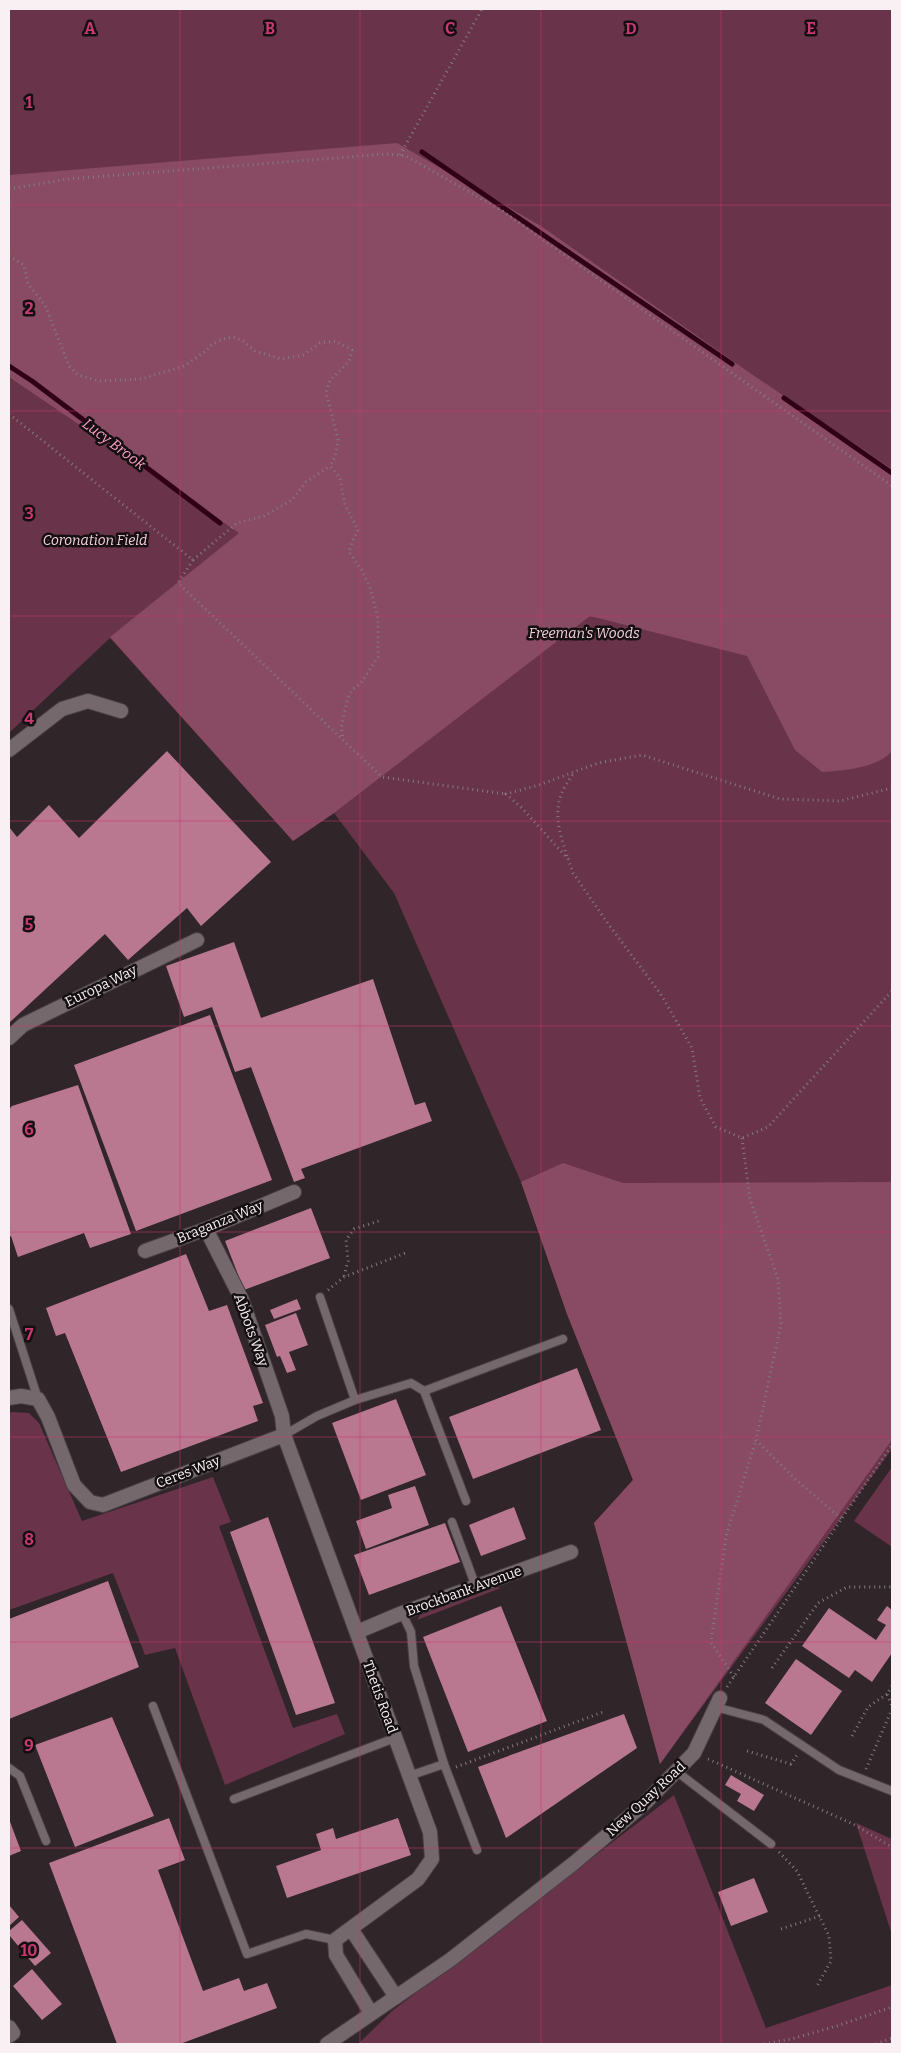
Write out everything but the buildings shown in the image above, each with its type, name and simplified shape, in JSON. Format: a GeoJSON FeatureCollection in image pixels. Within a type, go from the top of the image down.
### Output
{"type":"FeatureCollection","features":[{"type":"Feature","properties":{"kind":"street"},"geometry":{"type":"LineString","coordinates":[[9,750],[62,709],[88,701],[121,711]]}},
{"type":"Feature","properties":{"kind":"street","name":"Europa Way"},"geometry":{"type":"LineString","coordinates":[[9,1038],[23,1025],[197,940]]}},
{"type":"Feature","properties":{"kind":"street","name":"Braganza Way"},"geometry":{"type":"LineString","coordinates":[[145,1252],[294,1192]]}},
{"type":"Feature","properties":{"kind":"street","name":"Abbots Way"},"geometry":{"type":"LineString","coordinates":[[206,1229],[242,1300],[282,1416],[284,1435]]}},
{"type":"Feature","properties":{"kind":"street"},"geometry":{"type":"LineString","coordinates":[[9,1398],[21,1396],[38,1399]]}},
{"type":"Feature","properties":{"kind":"street","name":"Ceres Way"},"geometry":{"type":"LineString","coordinates":[[38,1399],[48,1417],[74,1485],[90,1502],[103,1505],[284,1435]]}},
{"type":"Feature","properties":{"kind":"street","name":"Thetis Road"},"geometry":{"type":"LineString","coordinates":[[284,1435],[430,1832],[432,1859],[418,1879],[335,1940]]}},
{"type":"Feature","properties":{"kind":"street","name":"Brockbank Avenue"},"geometry":{"type":"LineString","coordinates":[[357,1632],[402,1613],[571,1552]]}},
{"type":"Feature","properties":{"kind":"street","name":"New Quay Road"},"geometry":{"type":"LineString","coordinates":[[327,2044],[450,1960],[574,1863],[644,1804],[694,1753],[717,1702]]}},
{"type":"Feature","properties":{"kind":"street"},"geometry":{"type":"LineString","coordinates":[[351,1929],[396,1997]]}},
{"type":"Feature","properties":{"kind":"street"},"geometry":{"type":"LineString","coordinates":[[335,1940],[336,1955],[371,2013]]}},
{"type":"Feature","properties":{"kind":"street"},"geometry":{"type":"LineString","coordinates":[[9,2027],[13,2033],[9,2036]]}},
{"type":"Feature","properties":{"kind":"lane"},"geometry":{"type":"LineString","coordinates":[[320,1297],[355,1400]]}},
{"type":"Feature","properties":{"kind":"lane"},"geometry":{"type":"LineString","coordinates":[[9,1309],[38,1399]]}},
{"type":"Feature","properties":{"kind":"lane"},"geometry":{"type":"LineString","coordinates":[[424,1392],[563,1339]]}},
{"type":"Feature","properties":{"kind":"lane"},"geometry":{"type":"LineString","coordinates":[[284,1435],[317,1416],[355,1400],[411,1382],[424,1392],[466,1501]]}},
{"type":"Feature","properties":{"kind":"lane"},"geometry":{"type":"LineString","coordinates":[[452,1522],[476,1587]]}},
{"type":"Feature","properties":{"kind":"lane"},"geometry":{"type":"LineString","coordinates":[[402,1613],[411,1632],[414,1666],[445,1768],[477,1850]]}},
{"type":"Feature","properties":{"kind":"lane"},"geometry":{"type":"LineString","coordinates":[[717,1702],[764,1720],[839,1770],[892,1791]]}},
{"type":"Feature","properties":{"kind":"lane"},"geometry":{"type":"LineString","coordinates":[[153,1706],[247,1954],[306,1934],[335,1940]]}},
{"type":"Feature","properties":{"kind":"lane"},"geometry":{"type":"LineString","coordinates":[[234,1799],[395,1738]]}},
{"type":"Feature","properties":{"kind":"lane"},"geometry":{"type":"LineString","coordinates":[[9,1768],[20,1776],[46,1841]]}},
{"type":"Feature","properties":{"kind":"lane"},"geometry":{"type":"LineString","coordinates":[[409,1776],[445,1768]]}},
{"type":"Feature","properties":{"kind":"lane"},"geometry":{"type":"LineString","coordinates":[[676,1772],[771,1844]]}},
{"type":"Feature","properties":{"kind":"path"},"geometry":{"type":"LineString","coordinates":[[400,155],[482,9]]}},
{"type":"Feature","properties":{"kind":"path"},"geometry":{"type":"LineString","coordinates":[[9,189],[78,179],[387,154],[406,156],[501,210],[892,486]]}},
{"type":"Feature","properties":{"kind":"path"},"geometry":{"type":"LineString","coordinates":[[9,256],[24,265],[28,284],[45,305],[69,366],[78,376],[99,381],[142,379],[184,366],[206,351],[212,344],[223,338],[233,337],[243,341],[255,351],[282,359],[303,354],[320,343],[335,341],[352,350],[349,362],[330,380],[326,392],[338,440],[335,457],[330,466],[306,482],[292,500],[264,516],[237,524],[193,560],[178,582],[382,776],[506,794],[598,763],[642,755],[780,799],[840,801],[892,788]]}},
{"type":"Feature","properties":{"kind":"path"},"geometry":{"type":"LineString","coordinates":[[9,414],[193,560]]}},
{"type":"Feature","properties":{"kind":"path"},"geometry":{"type":"LineString","coordinates":[[330,466],[340,478],[345,505],[358,530],[352,542],[350,552],[371,590],[378,619],[378,657],[360,684],[352,690],[348,697],[342,722],[343,739]]}},
{"type":"Feature","properties":{"kind":"path"},"geometry":{"type":"LineString","coordinates":[[575,772],[561,792],[557,811],[559,830],[573,873],[660,993],[692,1048],[700,1098],[716,1128],[742,1138],[768,1127],[892,991]]}},
{"type":"Feature","properties":{"kind":"path"},"geometry":{"type":"LineString","coordinates":[[506,794],[522,808],[568,859]]}},
{"type":"Feature","properties":{"kind":"path"},"geometry":{"type":"LineString","coordinates":[[734,1677],[711,1642],[726,1536],[756,1440],[781,1324],[778,1279],[750,1199],[742,1138]]}},
{"type":"Feature","properties":{"kind":"path"},"geometry":{"type":"LineString","coordinates":[[344,1277],[348,1261],[346,1240],[354,1229],[382,1220]]}},
{"type":"Feature","properties":{"kind":"path"},"geometry":{"type":"LineString","coordinates":[[320,1297],[344,1277],[408,1252]]}},
{"type":"Feature","properties":{"kind":"path"},"geometry":{"type":"LineString","coordinates":[[756,1440],[794,1479],[842,1519]]}},
{"type":"Feature","properties":{"kind":"path"},"geometry":{"type":"LineString","coordinates":[[717,1702],[800,1577],[892,1445]]}},
{"type":"Feature","properties":{"kind":"path"},"geometry":{"type":"LineString","coordinates":[[772,1668],[818,1603],[847,1587],[892,1587]]}},
{"type":"Feature","properties":{"kind":"path"},"geometry":{"type":"LineString","coordinates":[[852,1736],[868,1707],[887,1694],[892,1686]]}},
{"type":"Feature","properties":{"kind":"path"},"geometry":{"type":"LineString","coordinates":[[862,1779],[892,1707],[887,1694]]}},
{"type":"Feature","properties":{"kind":"path"},"geometry":{"type":"LineString","coordinates":[[445,1768],[603,1712]]}},
{"type":"Feature","properties":{"kind":"path"},"geometry":{"type":"LineString","coordinates":[[747,1751],[791,1764],[803,1747]]}},
{"type":"Feature","properties":{"kind":"path"},"geometry":{"type":"LineString","coordinates":[[694,1753],[853,1824],[892,1847]]}},
{"type":"Feature","properties":{"kind":"path"},"geometry":{"type":"LineString","coordinates":[[771,1844],[797,1871],[829,1936],[831,1961],[817,1986]]}},
{"type":"Feature","properties":{"kind":"path"},"geometry":{"type":"LineString","coordinates":[[781,1929],[820,1916]]}},
{"type":"Feature","properties":{"kind":"path"},"geometry":{"type":"LineString","coordinates":[[764,2044],[791,2039],[837,2026],[892,2007]]}},
{"type":"Feature","properties":{"kind":"path"},"geometry":{"type":"LineString","coordinates":[[876,2044],[892,2038]]}},
{"type":"Feature","properties":{"kind":"green space","name":"Freeman's Woods"},"geometry":{"type":"Polygon","coordinates":[[[9,9],[892,9],[892,1449],[660,1764],[594,1523],[633,1480],[567,1314],[521,1182],[394,893],[334,813],[293,841],[110,638],[9,733],[9,9]]]}},
{"type":"Feature","properties":{"kind":"green space"},"geometry":{"type":"Polygon","coordinates":[[[9,1413],[29,1413],[39,1423],[82,1521],[213,1477],[231,1522],[219,1526],[293,1728],[337,1714],[345,1734],[225,1785],[175,1648],[145,1655],[113,1573],[9,1610],[9,1413]]]}},
{"type":"Feature","properties":{"kind":"green space"},"geometry":{"type":"Polygon","coordinates":[[[892,1467],[892,1547],[854,1521],[892,1467]]]}},
{"type":"Feature","properties":{"kind":"green space"},"geometry":{"type":"Polygon","coordinates":[[[493,1586],[501,1588],[417,1620],[420,1615],[493,1586]]]}},
{"type":"Feature","properties":{"kind":"green space"},"geometry":{"type":"Polygon","coordinates":[[[674,1795],[766,2028],[892,1985],[892,2044],[358,2044],[392,2011],[674,1795]]]}},
{"type":"Feature","properties":{"kind":"green space"},"geometry":{"type":"Polygon","coordinates":[[[856,1823],[892,1839],[892,1935],[856,1823]]]}},
{"type":"Feature","properties":{"kind":"shaded area"},"geometry":{"type":"Polygon","coordinates":[[[397,143],[541,226],[750,373],[892,469],[892,751],[885,757],[878,762],[860,768],[822,772],[795,750],[747,656],[590,616],[334,813],[293,841],[110,637],[239,533],[9,377],[9,175],[397,143]]]}},
{"type":"Feature","properties":{"kind":"shaded area"},"geometry":{"type":"Polygon","coordinates":[[[563,1163],[623,1183],[892,1182],[892,1440],[660,1764],[594,1523],[633,1480],[567,1314],[521,1182],[563,1163]]]}},
{"type":"Feature","properties":{"kind":"waterway"},"geometry":{"type":"LineString","coordinates":[[422,152],[732,364]]}},
{"type":"Feature","properties":{"kind":"waterway","name":"Lucy Brook"},"geometry":{"type":"LineString","coordinates":[[9,366],[32,381],[220,523]]}},
{"type":"Feature","properties":{"kind":"waterway"},"geometry":{"type":"LineString","coordinates":[[784,398],[892,473]]}},
{"type":"Feature","properties":{"kind":"park label","name":"Coronation Field"},"geometry":{"type":"Point","coordinates":[95,540]}}]}
